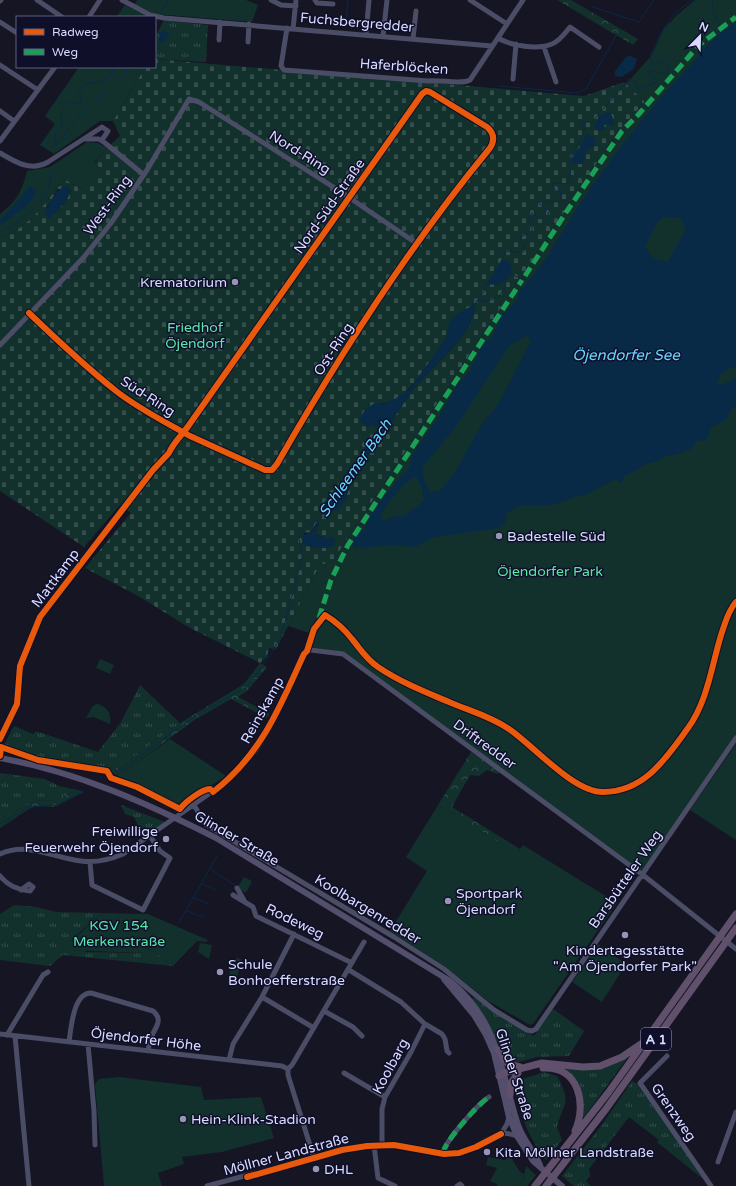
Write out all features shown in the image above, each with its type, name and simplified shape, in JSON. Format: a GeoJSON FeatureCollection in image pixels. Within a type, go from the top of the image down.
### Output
{"type":"FeatureCollection","features":[{"type":"Feature","properties":{"kind":"highway","name":"A 1"},"geometry":{"type":"LineString","coordinates":[[535,1186],[646,1041],[736,914]]}},
{"type":"Feature","properties":{"kind":"highway","name":"A 1"},"geometry":{"type":"LineString","coordinates":[[546,1186],[610,1102],[736,928]]}},
{"type":"Feature","properties":{"kind":"highway"},"geometry":{"type":"LineString","coordinates":[[498,1050],[508,1064],[515,1067],[547,1063],[582,1067],[600,1066],[622,1057],[646,1041]]}},
{"type":"Feature","properties":{"kind":"highway"},"geometry":{"type":"LineString","coordinates":[[503,1075],[524,1067]]}},
{"type":"Feature","properties":{"kind":"highway"},"geometry":{"type":"LineString","coordinates":[[503,1075],[540,1068],[554,1068],[565,1074],[575,1085],[581,1101],[580,1115],[568,1144]]}},
{"type":"Feature","properties":{"kind":"highway"},"geometry":{"type":"LineString","coordinates":[[510,1095],[511,1082],[518,1073]]}},
{"type":"Feature","properties":{"kind":"main road","name":"Glinder Straße"},"geometry":{"type":"LineString","coordinates":[[0,758],[62,773],[104,786],[176,818],[216,838],[395,946],[455,985],[477,1009],[491,1033],[498,1050],[509,1117],[540,1165]]}},
{"type":"Feature","properties":{"kind":"main road","name":"Glinder Straße"},"geometry":{"type":"LineString","coordinates":[[444,979],[474,1014],[486,1035],[510,1095],[517,1136],[533,1161],[540,1165],[562,1186]]}},
{"type":"Feature","properties":{"kind":"street"},"geometry":{"type":"LineString","coordinates":[[37,0],[61,16]]}},
{"type":"Feature","properties":{"kind":"street"},"geometry":{"type":"LineString","coordinates":[[90,16],[100,0]]}},
{"type":"Feature","properties":{"kind":"street","name":"Fuchsbergredder"},"geometry":{"type":"LineString","coordinates":[[122,0],[150,15],[492,46]]}},
{"type":"Feature","properties":{"kind":"street"},"geometry":{"type":"LineString","coordinates":[[271,0],[281,5],[296,6]]}},
{"type":"Feature","properties":{"kind":"street"},"geometry":{"type":"LineString","coordinates":[[294,28],[296,0]]}},
{"type":"Feature","properties":{"kind":"street"},"geometry":{"type":"LineString","coordinates":[[315,0],[317,3],[333,4]]}},
{"type":"Feature","properties":{"kind":"street"},"geometry":{"type":"LineString","coordinates":[[366,34],[369,0]]}},
{"type":"Feature","properties":{"kind":"street"},"geometry":{"type":"LineString","coordinates":[[383,36],[386,0]]}},
{"type":"Feature","properties":{"kind":"street"},"geometry":{"type":"LineString","coordinates":[[470,0],[507,24]]}},
{"type":"Feature","properties":{"kind":"street","name":"Haferblöcken"},"geometry":{"type":"LineString","coordinates":[[287,28],[281,66],[284,70],[428,81],[436,80],[464,82],[470,80],[523,0]]}},
{"type":"Feature","properties":{"kind":"street"},"geometry":{"type":"LineString","coordinates":[[413,39],[416,11]]}},
{"type":"Feature","properties":{"kind":"street"},"geometry":{"type":"LineString","coordinates":[[0,22],[16,32]]}},
{"type":"Feature","properties":{"kind":"street"},"geometry":{"type":"LineString","coordinates":[[219,40],[220,22]]}},
{"type":"Feature","properties":{"kind":"street"},"geometry":{"type":"LineString","coordinates":[[248,42],[249,24]]}},
{"type":"Feature","properties":{"kind":"street"},"geometry":{"type":"LineString","coordinates":[[498,38],[504,42],[544,47],[553,44],[562,38],[570,27],[599,47]]}},
{"type":"Feature","properties":{"kind":"street"},"geometry":{"type":"LineString","coordinates":[[513,79],[516,44]]}},
{"type":"Feature","properties":{"kind":"street"},"geometry":{"type":"LineString","coordinates":[[544,47],[556,82]]}},
{"type":"Feature","properties":{"kind":"street"},"geometry":{"type":"LineString","coordinates":[[0,65],[38,90]]}},
{"type":"Feature","properties":{"kind":"street"},"geometry":{"type":"LineString","coordinates":[[0,141],[54,68]]}},
{"type":"Feature","properties":{"kind":"street","name":"Nord-Süd-Straße"},"geometry":{"type":"LineString","coordinates":[[125,508],[184,432],[425,91],[434,94],[487,127],[492,134],[492,145],[416,243]]}},
{"type":"Feature","properties":{"kind":"street","name":"West-Ring"},"geometry":{"type":"LineString","coordinates":[[0,345],[95,243],[118,214],[144,175],[184,106],[189,100]]}},
{"type":"Feature","properties":{"kind":"street","name":"Nord-Ring"},"geometry":{"type":"LineString","coordinates":[[189,100],[199,102],[349,198],[416,243]]}},
{"type":"Feature","properties":{"kind":"street"},"geometry":{"type":"LineString","coordinates":[[0,111],[14,121]]}},
{"type":"Feature","properties":{"kind":"street"},"geometry":{"type":"LineString","coordinates":[[0,153],[15,163],[28,166],[40,165],[102,127],[108,131],[102,140]]}},
{"type":"Feature","properties":{"kind":"street"},"geometry":{"type":"LineString","coordinates":[[82,140],[102,140],[144,175]]}},
{"type":"Feature","properties":{"kind":"street","name":"Ost-Ring"},"geometry":{"type":"LineString","coordinates":[[272,470],[348,347],[416,243]]}},
{"type":"Feature","properties":{"kind":"street","name":"Süd-Ring"},"geometry":{"type":"LineString","coordinates":[[29,313],[78,359],[117,392],[157,418],[265,470],[272,470]]}},
{"type":"Feature","properties":{"kind":"street","name":"Mattkamp"},"geometry":{"type":"LineString","coordinates":[[0,739],[17,704],[20,666],[40,617],[125,508]]}},
{"type":"Feature","properties":{"kind":"street","name":"Reinskamp"},"geometry":{"type":"LineString","coordinates":[[0,854],[12,849],[25,849],[90,862],[112,859],[132,849],[186,812],[226,782],[256,750],[270,727],[304,654],[307,651]]}},
{"type":"Feature","properties":{"kind":"street","name":"Driftredder"},"geometry":{"type":"LineString","coordinates":[[307,651],[343,654],[643,875],[735,948]]}},
{"type":"Feature","properties":{"kind":"street","name":"Barsbütteler Weg"},"geometry":{"type":"LineString","coordinates":[[532,1031],[536,1029],[541,1022],[736,738]]}},
{"type":"Feature","properties":{"kind":"street","name":"Koolbargenredder"},"geometry":{"type":"LineString","coordinates":[[194,806],[204,824],[210,828],[394,937],[444,969],[494,1010],[527,1030],[532,1031]]}},
{"type":"Feature","properties":{"kind":"street"},"geometry":{"type":"LineString","coordinates":[[186,812],[188,824]]}},
{"type":"Feature","properties":{"kind":"street"},"geometry":{"type":"LineString","coordinates":[[90,862],[92,885],[143,910],[170,858],[160,851],[150,836]]}},
{"type":"Feature","properties":{"kind":"street"},"geometry":{"type":"LineString","coordinates":[[0,876],[10,886],[21,890]]}},
{"type":"Feature","properties":{"kind":"street"},"geometry":{"type":"LineString","coordinates":[[237,888],[244,902]]}},
{"type":"Feature","properties":{"kind":"street","name":"Rodeweg"},"geometry":{"type":"LineString","coordinates":[[233,895],[253,907],[256,916],[352,963]]}},
{"type":"Feature","properties":{"kind":"street"},"geometry":{"type":"LineString","coordinates":[[229,1060],[233,1044],[262,997],[294,934]]}},
{"type":"Feature","properties":{"kind":"street"},"geometry":{"type":"LineString","coordinates":[[314,1158],[288,1075],[288,1069],[349,970],[364,942]]}},
{"type":"Feature","properties":{"kind":"street"},"geometry":{"type":"LineString","coordinates":[[349,970],[401,1002],[425,1024],[444,1036],[445,1046],[449,1053]]}},
{"type":"Feature","properties":{"kind":"street"},"geometry":{"type":"LineString","coordinates":[[7,1035],[43,975],[48,972]]}},
{"type":"Feature","properties":{"kind":"street"},"geometry":{"type":"LineString","coordinates":[[69,1042],[74,1013],[84,994],[91,993],[153,1011],[158,1015],[159,1020],[149,1040],[148,1051]]}},
{"type":"Feature","properties":{"kind":"street"},"geometry":{"type":"LineString","coordinates":[[262,997],[314,1028]]}},
{"type":"Feature","properties":{"kind":"street"},"geometry":{"type":"LineString","coordinates":[[324,1011],[353,1027],[362,1036]]}},
{"type":"Feature","properties":{"kind":"street","name":"Koolbarg"},"geometry":{"type":"LineString","coordinates":[[382,1145],[382,1109],[385,1097],[414,1048],[425,1024]]}},
{"type":"Feature","properties":{"kind":"street","name":"Öjendorfer Höhe"},"geometry":{"type":"LineString","coordinates":[[0,1034],[282,1066],[288,1069]]}},
{"type":"Feature","properties":{"kind":"street"},"geometry":{"type":"LineString","coordinates":[[15,1036],[29,1186]]}},
{"type":"Feature","properties":{"kind":"street"},"geometry":{"type":"LineString","coordinates":[[88,1044],[94,1111],[95,1145]]}},
{"type":"Feature","properties":{"kind":"street","name":"Grenzweg"},"geometry":{"type":"LineString","coordinates":[[667,1056],[640,1083],[711,1186]]}},
{"type":"Feature","properties":{"kind":"street"},"geometry":{"type":"LineString","coordinates":[[344,1073],[385,1097]]}},
{"type":"Feature","properties":{"kind":"street"},"geometry":{"type":"LineString","coordinates":[[443,1154],[448,1142],[481,1102],[489,1097]]}},
{"type":"Feature","properties":{"kind":"street"},"geometry":{"type":"LineString","coordinates":[[718,1162],[736,1112]]}},
{"type":"Feature","properties":{"kind":"street","name":"Möllner Landstraße"},"geometry":{"type":"LineString","coordinates":[[506,1130],[509,1117]]}},
{"type":"Feature","properties":{"kind":"street","name":"Möllner Landstraße"},"geometry":{"type":"LineString","coordinates":[[207,1186],[215,1186],[342,1150],[374,1145],[443,1154],[468,1151],[516,1126]]}},
{"type":"Feature","properties":{"kind":"street"},"geometry":{"type":"LineString","coordinates":[[506,1130],[517,1136]]}},
{"type":"Feature","properties":{"kind":"street"},"geometry":{"type":"LineString","coordinates":[[374,1145],[377,1176],[383,1183],[395,1186]]}},
{"type":"Feature","properties":{"kind":"street"},"geometry":{"type":"LineString","coordinates":[[457,1186],[460,1184],[462,1186]]}},
{"type":"Feature","properties":{"kind":"green space"},"geometry":{"type":"Polygon","coordinates":[[[137,0],[246,0],[258,5],[252,22],[155,14],[134,5],[137,0]]]}},
{"type":"Feature","properties":{"kind":"green space"},"geometry":{"type":"Polygon","coordinates":[[[557,0],[571,0],[638,39],[633,45],[557,0]]]}},
{"type":"Feature","properties":{"kind":"green space","name":"Öjendorfer Park"},"geometry":{"type":"Polygon","coordinates":[[[695,0],[736,0],[736,736],[643,870],[640,870],[344,652],[304,646],[309,633],[288,626],[320,565],[332,562],[616,134],[645,102],[626,84],[651,56],[664,29],[676,16],[695,0]]]}},
{"type":"Feature","properties":{"kind":"green space"},"geometry":{"type":"Polygon","coordinates":[[[125,5],[146,16],[117,16],[125,5]]]}},
{"type":"Feature","properties":{"kind":"green space"},"geometry":{"type":"Polygon","coordinates":[[[164,20],[208,25],[206,62],[156,59],[156,35],[164,20]]]}},
{"type":"Feature","properties":{"kind":"green space","name":"Friedhof Öjendorf"},"geometry":{"type":"Polygon","coordinates":[[[156,59],[584,96],[624,82],[645,102],[616,134],[332,562],[320,565],[276,649],[269,648],[267,657],[260,663],[190,628],[138,596],[85,568],[131,513],[120,505],[84,547],[0,491],[0,238],[11,233],[29,221],[64,179],[82,189],[100,168],[94,164],[107,148],[120,136],[113,121],[144,68],[156,68],[156,59]],[[58,189],[47,207],[50,217],[66,201],[71,190],[58,189]],[[473,305],[455,317],[440,349],[406,392],[392,401],[373,404],[374,424],[378,429],[375,436],[341,487],[327,498],[345,501],[351,482],[414,388],[457,343],[470,325],[475,308],[473,305]],[[316,523],[312,532],[304,533],[303,543],[309,546],[328,548],[324,537],[315,534],[319,524],[316,523]]]}},
{"type":"Feature","properties":{"kind":"green space"},"geometry":{"type":"Polygon","coordinates":[[[78,68],[144,68],[113,121],[100,121],[54,154],[40,145],[55,124],[45,116],[78,68]]]}},
{"type":"Feature","properties":{"kind":"green space"},"geometry":{"type":"Polygon","coordinates":[[[87,142],[98,143],[107,148],[94,163],[100,168],[82,189],[64,179],[29,221],[11,233],[0,238],[0,214],[15,200],[23,184],[27,171],[50,167],[87,142]]]}},
{"type":"Feature","properties":{"kind":"green space"},"geometry":{"type":"Polygon","coordinates":[[[100,659],[114,665],[110,674],[96,668],[100,659]]]}},
{"type":"Feature","properties":{"kind":"green space"},"geometry":{"type":"Polygon","coordinates":[[[260,663],[267,667],[248,690],[238,697],[270,714],[267,718],[231,699],[196,719],[129,768],[116,775],[110,772],[127,762],[180,723],[244,684],[260,663]]]}},
{"type":"Feature","properties":{"kind":"green space"},"geometry":{"type":"Polygon","coordinates":[[[140,685],[180,723],[127,762],[110,772],[97,766],[48,760],[3,747],[14,726],[33,734],[36,731],[98,752],[121,722],[140,685]]]}},
{"type":"Feature","properties":{"kind":"green space"},"geometry":{"type":"Polygon","coordinates":[[[96,704],[106,708],[110,717],[110,724],[94,717],[86,718],[92,707],[96,704]]]}},
{"type":"Feature","properties":{"kind":"green space"},"geometry":{"type":"Polygon","coordinates":[[[170,739],[226,776],[179,807],[116,775],[129,768],[170,739]]]}},
{"type":"Feature","properties":{"kind":"green space"},"geometry":{"type":"Polygon","coordinates":[[[736,744],[736,840],[690,810],[736,744]]]}},
{"type":"Feature","properties":{"kind":"green space"},"geometry":{"type":"Polygon","coordinates":[[[471,752],[500,772],[498,774],[487,770],[479,776],[470,775],[452,807],[520,849],[517,854],[438,805],[471,752]]]}},
{"type":"Feature","properties":{"kind":"green space"},"geometry":{"type":"Polygon","coordinates":[[[0,773],[45,779],[59,786],[78,790],[54,800],[34,801],[0,820],[0,773]]]}},
{"type":"Feature","properties":{"kind":"green space"},"geometry":{"type":"Polygon","coordinates":[[[78,790],[84,792],[54,807],[36,806],[29,809],[0,828],[0,820],[34,801],[54,800],[78,790]]]}},
{"type":"Feature","properties":{"kind":"green space"},"geometry":{"type":"Polygon","coordinates":[[[121,805],[165,822],[144,837],[134,817],[125,814],[121,805]]]}},
{"type":"Feature","properties":{"kind":"green space"},"geometry":{"type":"Polygon","coordinates":[[[438,805],[517,853],[523,845],[617,903],[533,1024],[530,1025],[488,1001],[447,968],[390,931],[427,871],[406,857],[438,805]]]}},
{"type":"Feature","properties":{"kind":"green space"},"geometry":{"type":"Polygon","coordinates":[[[244,877],[252,881],[246,893],[237,888],[244,877]]]}},
{"type":"Feature","properties":{"kind":"green space"},"geometry":{"type":"Polygon","coordinates":[[[14,905],[36,907],[56,912],[102,913],[72,939],[86,952],[147,953],[149,948],[173,966],[63,955],[50,966],[0,960],[0,914],[14,905]]]}},
{"type":"Feature","properties":{"kind":"green space","name":"KGV 154 Merkenstraße"},"geometry":{"type":"Polygon","coordinates":[[[102,913],[148,914],[208,940],[206,942],[197,941],[173,966],[149,948],[147,953],[62,950],[102,913]]]}},
{"type":"Feature","properties":{"kind":"green space"},"geometry":{"type":"Polygon","coordinates":[[[200,943],[212,945],[209,959],[198,952],[200,943]]]}},
{"type":"Feature","properties":{"kind":"green space"},"geometry":{"type":"Polygon","coordinates":[[[598,944],[626,964],[602,1002],[572,982],[598,944]]]}},
{"type":"Feature","properties":{"kind":"green space"},"geometry":{"type":"Polygon","coordinates":[[[236,958],[241,959],[237,979],[229,976],[232,961],[236,958]]]}},
{"type":"Feature","properties":{"kind":"green space"},"geometry":{"type":"Polygon","coordinates":[[[474,997],[490,1010],[534,1036],[553,1009],[584,1031],[569,1056],[537,1057],[511,1064],[504,1057],[488,1022],[472,999],[474,997]]]}},
{"type":"Feature","properties":{"kind":"green space"},"geometry":{"type":"Polygon","coordinates":[[[628,1057],[584,1117],[582,1117],[583,1102],[581,1091],[575,1081],[564,1071],[564,1067],[575,1069],[628,1057]]]}},
{"type":"Feature","properties":{"kind":"green space"},"geometry":{"type":"Polygon","coordinates":[[[544,1072],[557,1076],[562,1085],[565,1097],[564,1106],[557,1127],[562,1140],[546,1160],[534,1143],[525,1123],[521,1112],[518,1090],[519,1080],[544,1072]]]}},
{"type":"Feature","properties":{"kind":"green space","name":"Hein-Klink-Stadion"},"geometry":{"type":"Polygon","coordinates":[[[119,1077],[201,1087],[204,1100],[261,1097],[274,1138],[222,1152],[182,1157],[184,1164],[158,1173],[162,1186],[104,1186],[95,1084],[99,1079],[119,1077]]]}},
{"type":"Feature","properties":{"kind":"green space"},"geometry":{"type":"Polygon","coordinates":[[[632,1081],[639,1085],[703,1179],[657,1142],[659,1140],[629,1117],[589,1169],[590,1176],[586,1181],[591,1186],[574,1186],[562,1176],[601,1126],[632,1081]]]}},
{"type":"Feature","properties":{"kind":"green space"},"geometry":{"type":"Polygon","coordinates":[[[509,1154],[520,1172],[524,1174],[523,1181],[518,1186],[497,1186],[497,1184],[490,1181],[497,1168],[486,1165],[488,1157],[505,1160],[509,1154]]]}},
{"type":"Feature","properties":{"kind":"green space"},"geometry":{"type":"Polygon","coordinates":[[[526,1166],[536,1175],[527,1186],[518,1186],[523,1181],[526,1166]]]}},
{"type":"Feature","properties":{"kind":"water","name":"Öjendorfer See"},"geometry":{"type":"Polygon","coordinates":[[[736,22],[736,368],[734,366],[721,374],[717,383],[719,386],[736,378],[736,406],[732,409],[725,421],[711,427],[706,440],[696,441],[693,448],[675,455],[665,456],[658,461],[647,464],[625,476],[621,483],[616,479],[583,496],[574,497],[554,505],[522,505],[507,513],[505,523],[498,528],[435,537],[414,547],[394,545],[354,548],[352,543],[356,535],[364,530],[371,513],[410,466],[412,456],[436,421],[459,382],[468,374],[482,346],[487,340],[492,338],[501,316],[518,300],[518,293],[539,268],[602,172],[662,96],[710,43],[729,26],[736,22]],[[663,217],[657,223],[645,247],[655,258],[668,261],[686,229],[680,218],[663,217]],[[527,335],[509,346],[458,424],[422,468],[425,482],[430,493],[441,490],[454,473],[484,421],[499,403],[531,341],[527,335]],[[416,476],[400,488],[388,504],[381,515],[383,521],[396,516],[404,516],[424,501],[422,487],[416,476]]]}},
{"type":"Feature","properties":{"kind":"water"},"geometry":{"type":"Polygon","coordinates":[[[166,31],[170,35],[162,43],[159,41],[160,36],[158,32],[166,31]]]}},
{"type":"Feature","properties":{"kind":"water"},"geometry":{"type":"Polygon","coordinates":[[[631,56],[637,59],[634,69],[622,77],[615,76],[615,71],[626,57],[631,56]]]}},
{"type":"Feature","properties":{"kind":"water"},"geometry":{"type":"Polygon","coordinates":[[[608,112],[611,114],[614,121],[613,126],[606,124],[603,131],[595,129],[594,126],[600,116],[608,112]]]}},
{"type":"Feature","properties":{"kind":"water"},"geometry":{"type":"Polygon","coordinates":[[[587,134],[595,138],[595,145],[585,151],[584,162],[582,164],[571,164],[573,162],[571,159],[587,134]]]}},
{"type":"Feature","properties":{"kind":"water"},"geometry":{"type":"Polygon","coordinates":[[[67,185],[71,190],[66,201],[50,218],[47,217],[45,214],[48,206],[56,193],[67,185]]]}},
{"type":"Feature","properties":{"kind":"water"},"geometry":{"type":"Polygon","coordinates":[[[30,186],[37,191],[35,196],[25,207],[0,225],[0,220],[30,186]]]}},
{"type":"Feature","properties":{"kind":"water"},"geometry":{"type":"Polygon","coordinates":[[[502,259],[510,262],[512,270],[508,278],[499,284],[486,285],[502,259]]]}},
{"type":"Feature","properties":{"kind":"water"},"geometry":{"type":"Polygon","coordinates":[[[473,305],[475,308],[470,325],[457,343],[414,388],[351,482],[345,501],[338,510],[323,514],[321,510],[322,505],[341,487],[378,429],[374,424],[369,427],[359,421],[364,411],[373,404],[383,404],[393,400],[410,389],[446,338],[450,322],[455,316],[473,305]]]}},
{"type":"Feature","properties":{"kind":"water"},"geometry":{"type":"Polygon","coordinates":[[[318,521],[319,524],[315,534],[324,537],[325,539],[331,537],[335,539],[334,546],[317,548],[305,545],[303,543],[302,535],[312,532],[318,521]]]}},
{"type":"Feature","properties":{"kind":"waterway"},"geometry":{"type":"LineString","coordinates":[[161,12],[168,0]]}},
{"type":"Feature","properties":{"kind":"waterway"},"geometry":{"type":"LineString","coordinates":[[346,22],[348,0]]}},
{"type":"Feature","properties":{"kind":"waterway"},"geometry":{"type":"LineString","coordinates":[[593,7],[639,22],[654,0]]}},
{"type":"Feature","properties":{"kind":"waterway","name":"Schleemer Bach"},"geometry":{"type":"LineString","coordinates":[[502,258],[507,251],[523,252],[524,245],[520,239],[522,236],[532,232],[532,221],[528,221],[532,213],[540,219],[548,215],[550,209],[545,209],[539,203],[540,201],[555,202],[560,198],[561,191],[555,191],[552,183],[566,184],[570,181],[571,164],[569,161],[586,128],[581,125],[581,123],[593,121],[629,79],[634,81],[638,90],[658,81],[647,72],[655,71],[662,74],[668,74],[668,63],[664,61],[655,65],[651,60],[650,55],[667,24],[678,12],[693,0]]}},
{"type":"Feature","properties":{"kind":"waterway"},"geometry":{"type":"LineString","coordinates":[[712,0],[714,14],[723,31]]}},
{"type":"Feature","properties":{"kind":"waterway"},"geometry":{"type":"LineString","coordinates":[[499,86],[577,93],[586,89],[617,34]]}},
{"type":"Feature","properties":{"kind":"waterway"},"geometry":{"type":"LineString","coordinates":[[55,145],[55,134],[62,125],[61,112],[63,107],[70,102],[80,104],[82,99],[79,93],[84,85],[105,80],[113,72],[112,68]]}},
{"type":"Feature","properties":{"kind":"waterway"},"geometry":{"type":"LineString","coordinates":[[54,148],[81,114],[122,77],[128,68]]}},
{"type":"Feature","properties":{"kind":"waterway"},"geometry":{"type":"LineString","coordinates":[[8,228],[30,212],[44,197],[51,181],[50,172]]}},
{"type":"Feature","properties":{"kind":"waterway"},"geometry":{"type":"LineString","coordinates":[[510,274],[529,281]]}},
{"type":"Feature","properties":{"kind":"waterway","name":"Schleemer Bach"},"geometry":{"type":"LineString","coordinates":[[477,301],[491,300],[499,296],[506,284],[504,282]]}},
{"type":"Feature","properties":{"kind":"waterway","name":"Schleemer Bach"},"geometry":{"type":"LineString","coordinates":[[473,307],[486,288],[486,284]]}},
{"type":"Feature","properties":{"kind":"waterway","name":"Schleemer Bach"},"geometry":{"type":"LineString","coordinates":[[274,648],[281,637],[302,558],[299,533],[309,524],[318,521],[323,513]]}},
{"type":"Feature","properties":{"kind":"waterway","name":"Schleemer Bach"},"geometry":{"type":"LineString","coordinates":[[110,774],[128,765],[195,716],[248,686],[274,649]]}},
{"type":"Feature","properties":{"kind":"waterway","name":"Schleemer Bach"},"geometry":{"type":"LineString","coordinates":[[0,824],[29,807],[56,805],[83,791]]}},
{"type":"Feature","properties":{"kind":"waterway"},"geometry":{"type":"LineString","coordinates":[[179,923],[217,856]]}},
{"type":"Feature","properties":{"kind":"waterway"},"geometry":{"type":"LineString","coordinates":[[210,869],[236,886]]}},
{"type":"Feature","properties":{"kind":"waterway"},"geometry":{"type":"LineString","coordinates":[[202,884],[216,890]]}},
{"type":"Feature","properties":{"kind":"waterway"},"geometry":{"type":"LineString","coordinates":[[194,898],[209,904]]}},
{"type":"Feature","properties":{"kind":"waterway"},"geometry":{"type":"LineString","coordinates":[[187,911],[203,917]]}},
{"type":"Feature","properties":{"kind":"marked path"},"geometry":{"type":"LineString","coordinates":[[525,276],[567,211],[622,131],[638,115],[699,45],[736,17]]}},
{"type":"Feature","properties":{"kind":"marked path"},"geometry":{"type":"LineString","coordinates":[[319,618],[331,580],[348,545],[522,280]]}},
{"type":"Feature","properties":{"kind":"marked path"},"geometry":{"type":"LineString","coordinates":[[443,1153],[449,1140],[477,1107],[489,1097]]}},
{"type":"Feature","properties":{"kind":"cycle path"},"geometry":{"type":"LineString","coordinates":[[0,739],[17,704],[20,666],[40,617],[153,470],[169,453],[173,446],[181,435],[184,432],[187,428],[422,94],[426,91],[430,92],[487,127],[492,134],[493,142],[490,148],[431,223],[404,262],[325,382],[272,470],[265,470],[190,436],[181,431],[162,420],[152,415],[134,404],[94,372],[29,313]]}},
{"type":"Feature","properties":{"kind":"cycle path"},"geometry":{"type":"LineString","coordinates":[[213,792],[244,762],[268,729],[304,654],[307,651],[314,629],[325,615],[343,629],[367,658],[378,667],[413,686],[502,724],[554,767],[579,785],[591,790],[603,792],[631,786],[643,780],[663,761],[695,717],[709,682],[718,644],[726,620],[736,602]]}},
{"type":"Feature","properties":{"kind":"cycle path"},"geometry":{"type":"LineString","coordinates":[[0,756],[1,747],[38,760],[107,771],[111,778],[137,787],[180,809],[194,796],[210,789]]}},
{"type":"Feature","properties":{"kind":"cycle path"},"geometry":{"type":"LineString","coordinates":[[247,1177],[342,1150],[367,1146],[394,1145],[444,1154],[459,1153],[476,1147],[501,1134]]}},
{"type":"Feature","properties":{"kind":"place","name":"Krematorium"},"geometry":{"type":"Point","coordinates":[235,282]}},
{"type":"Feature","properties":{"kind":"place","name":"Badestelle Süd"},"geometry":{"type":"Point","coordinates":[499,536]}},
{"type":"Feature","properties":{"kind":"place","name":"Freiwillige Feuerwehr Öjendorf"},"geometry":{"type":"Point","coordinates":[166,839]}},
{"type":"Feature","properties":{"kind":"place","name":"Sportpark Öjendorf"},"geometry":{"type":"Point","coordinates":[448,901]}},
{"type":"Feature","properties":{"kind":"place","name":"Kindertagesstätte \"Am Öjendorfer Park\""},"geometry":{"type":"Point","coordinates":[625,935]}},
{"type":"Feature","properties":{"kind":"place","name":"Schule Bonhoefferstraße"},"geometry":{"type":"Point","coordinates":[220,972]}},
{"type":"Feature","properties":{"kind":"place","name":"Hein-Klink-Stadion"},"geometry":{"type":"Point","coordinates":[183,1119]}},
{"type":"Feature","properties":{"kind":"place","name":"Kita Möllner Landstraße"},"geometry":{"type":"Point","coordinates":[487,1152]}},
{"type":"Feature","properties":{"kind":"place","name":"DHL"},"geometry":{"type":"Point","coordinates":[316,1169]}}]}
